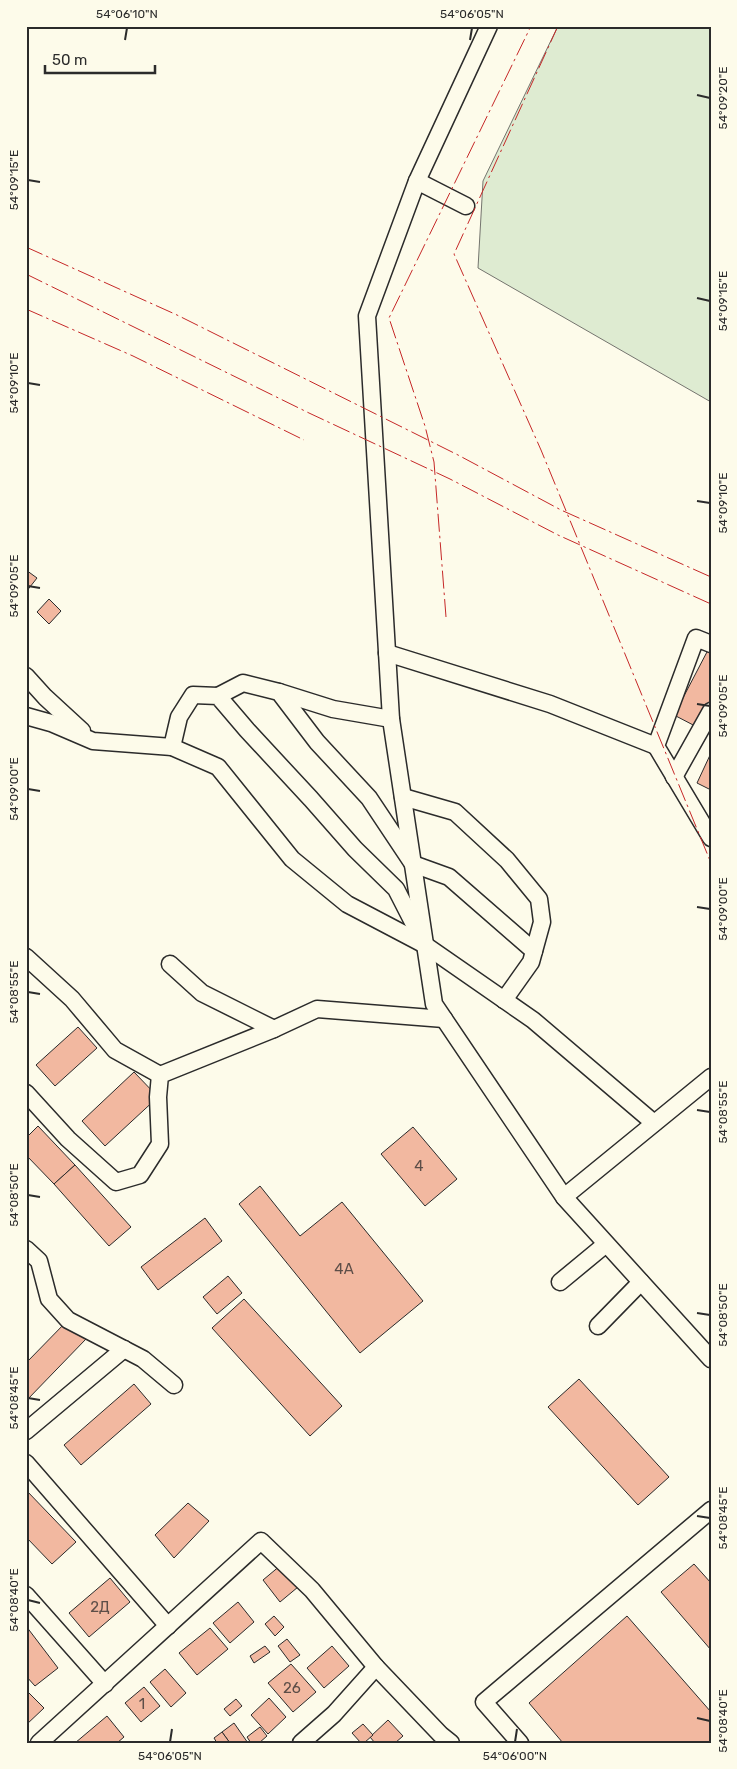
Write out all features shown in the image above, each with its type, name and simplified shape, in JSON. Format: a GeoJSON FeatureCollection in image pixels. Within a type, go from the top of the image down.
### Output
{"type":"FeatureCollection","features":[{"type":"Feature","properties":{"kind":"street"},"geometry":{"type":"LineString","coordinates":[[489,26],[417,181],[367,316],[391,718],[434,1004],[564,1197],[711,1359]]}},
{"type":"Feature","properties":{"kind":"street"},"geometry":{"type":"LineString","coordinates":[[417,181],[466,206]]}},
{"type":"Feature","properties":{"kind":"street"},"geometry":{"type":"LineString","coordinates":[[656,746],[696,638],[711,644]]}},
{"type":"Feature","properties":{"kind":"street"},"geometry":{"type":"LineString","coordinates":[[387,653],[550,704],[656,746],[674,777],[709,829]]}},
{"type":"Feature","properties":{"kind":"street"},"geometry":{"type":"LineString","coordinates":[[26,676],[45,698],[93,741]]}},
{"type":"Feature","properties":{"kind":"street"},"geometry":{"type":"LineString","coordinates":[[172,747],[179,716],[193,695],[218,696],[243,683],[333,709],[391,718]]}},
{"type":"Feature","properties":{"kind":"street"},"geometry":{"type":"LineString","coordinates":[[279,692],[317,742],[369,798],[413,864],[449,877],[534,951]]}},
{"type":"Feature","properties":{"kind":"street"},"geometry":{"type":"LineString","coordinates":[[218,696],[355,849],[396,889],[425,945]]}},
{"type":"Feature","properties":{"kind":"street"},"geometry":{"type":"LineString","coordinates":[[674,777],[711,711]]}},
{"type":"Feature","properties":{"kind":"street"},"geometry":{"type":"LineString","coordinates":[[26,716],[51,723],[93,741],[172,747],[218,767],[292,859],[347,904],[425,945],[504,1000],[532,1020],[654,1123]]}},
{"type":"Feature","properties":{"kind":"street"},"geometry":{"type":"LineString","coordinates":[[403,797],[455,812],[506,860],[539,899],[542,922],[534,951],[530,962],[504,1000]]}},
{"type":"Feature","properties":{"kind":"street"},"geometry":{"type":"LineString","coordinates":[[26,957],[72,999],[115,1050],[160,1075]]}},
{"type":"Feature","properties":{"kind":"street"},"geometry":{"type":"LineString","coordinates":[[170,964],[202,993],[274,1029]]}},
{"type":"Feature","properties":{"kind":"street"},"geometry":{"type":"LineString","coordinates":[[160,1075],[274,1029],[316,1009],[444,1019]]}},
{"type":"Feature","properties":{"kind":"street"},"geometry":{"type":"LineString","coordinates":[[26,1093],[68,1138],[116,1182],[140,1175],[160,1144],[158,1097],[160,1075]]}},
{"type":"Feature","properties":{"kind":"street"},"geometry":{"type":"LineString","coordinates":[[564,1197],[711,1077]]}},
{"type":"Feature","properties":{"kind":"street"},"geometry":{"type":"LineString","coordinates":[[560,1282],[606,1244]]}},
{"type":"Feature","properties":{"kind":"street"},"geometry":{"type":"LineString","coordinates":[[26,1249],[38,1261],[50,1299],[68,1320],[144,1359],[174,1386]]}},
{"type":"Feature","properties":{"kind":"street"},"geometry":{"type":"LineString","coordinates":[[598,1326],[641,1282]]}},
{"type":"Feature","properties":{"kind":"street"},"geometry":{"type":"LineString","coordinates":[[26,1431],[124,1349]]}},
{"type":"Feature","properties":{"kind":"street"},"geometry":{"type":"LineString","coordinates":[[28,1469],[168,1626]]}},
{"type":"Feature","properties":{"kind":"street"},"geometry":{"type":"LineString","coordinates":[[520,1743],[484,1702],[711,1510]]}},
{"type":"Feature","properties":{"kind":"street"},"geometry":{"type":"LineString","coordinates":[[39,1743],[261,1540],[312,1590],[376,1668],[451,1743]]}},
{"type":"Feature","properties":{"kind":"street"},"geometry":{"type":"LineString","coordinates":[[26,1595],[105,1684]]}},
{"type":"Feature","properties":{"kind":"street"},"geometry":{"type":"LineString","coordinates":[[301,1743],[334,1714],[376,1668]]}},
{"type":"Feature","properties":{"kind":"green space"},"geometry":{"type":"Polygon","coordinates":[[[558,26],[711,26],[711,402],[478,268],[483,181],[558,26]]]}},
{"type":"Feature","properties":{"kind":"building"},"geometry":{"type":"Polygon","coordinates":[[[26,570],[37,578],[26,592],[26,570]]]}},
{"type":"Feature","properties":{"kind":"building"},"geometry":{"type":"Polygon","coordinates":[[[49,599],[61,611],[49,624],[37,612],[49,599]]]}},
{"type":"Feature","properties":{"kind":"building"},"geometry":{"type":"Polygon","coordinates":[[[708,650],[711,651],[711,701],[697,727],[674,715],[708,650]]]}},
{"type":"Feature","properties":{"kind":"building"},"geometry":{"type":"Polygon","coordinates":[[[711,753],[711,790],[697,783],[711,753]]]}},
{"type":"Feature","properties":{"kind":"building"},"geometry":{"type":"Polygon","coordinates":[[[78,1027],[97,1048],[55,1086],[36,1065],[78,1027]]]}},
{"type":"Feature","properties":{"kind":"building"},"geometry":{"type":"Polygon","coordinates":[[[134,1072],[158,1097],[105,1146],[82,1121],[134,1072]]]}},
{"type":"Feature","properties":{"kind":"building"},"geometry":{"type":"Polygon","coordinates":[[[38,1126],[75,1165],[54,1184],[26,1155],[26,1138],[38,1126]]]}},
{"type":"Feature","properties":{"kind":"building"},"geometry":{"type":"Polygon","coordinates":[[[413,1127],[457,1179],[425,1206],[381,1154],[413,1127]]]}},
{"type":"Feature","properties":{"kind":"building"},"geometry":{"type":"Polygon","coordinates":[[[75,1165],[131,1227],[109,1246],[54,1184],[75,1165]]]}},
{"type":"Feature","properties":{"kind":"building"},"geometry":{"type":"Polygon","coordinates":[[[260,1186],[300,1236],[342,1202],[423,1301],[360,1353],[239,1204],[260,1186]]]}},
{"type":"Feature","properties":{"kind":"building"},"geometry":{"type":"Polygon","coordinates":[[[205,1218],[222,1241],[158,1290],[141,1267],[205,1218]]]}},
{"type":"Feature","properties":{"kind":"building"},"geometry":{"type":"Polygon","coordinates":[[[228,1276],[242,1293],[217,1314],[203,1297],[228,1276]]]}},
{"type":"Feature","properties":{"kind":"building"},"geometry":{"type":"Polygon","coordinates":[[[244,1299],[342,1406],[310,1436],[212,1328],[244,1299]]]}},
{"type":"Feature","properties":{"kind":"building"},"geometry":{"type":"Polygon","coordinates":[[[68,1320],[86,1339],[26,1401],[26,1363],[68,1320]]]}},
{"type":"Feature","properties":{"kind":"building"},"geometry":{"type":"Polygon","coordinates":[[[579,1379],[669,1477],[638,1505],[548,1407],[579,1379]]]}},
{"type":"Feature","properties":{"kind":"building"},"geometry":{"type":"Polygon","coordinates":[[[134,1384],[151,1404],[81,1465],[64,1445],[134,1384]]]}},
{"type":"Feature","properties":{"kind":"building"},"geometry":{"type":"Polygon","coordinates":[[[26,1490],[76,1542],[52,1564],[26,1537],[26,1490]]]}},
{"type":"Feature","properties":{"kind":"building"},"geometry":{"type":"Polygon","coordinates":[[[188,1503],[209,1521],[174,1558],[155,1535],[188,1503]]]}},
{"type":"Feature","properties":{"kind":"building"},"geometry":{"type":"Polygon","coordinates":[[[694,1564],[711,1583],[711,1650],[661,1592],[694,1564]]]}},
{"type":"Feature","properties":{"kind":"building"},"geometry":{"type":"Polygon","coordinates":[[[281,1565],[298,1587],[280,1602],[263,1580],[281,1565]]]}},
{"type":"Feature","properties":{"kind":"building"},"geometry":{"type":"Polygon","coordinates":[[[110,1578],[130,1602],[89,1637],[69,1613],[110,1578]]]}},
{"type":"Feature","properties":{"kind":"building"},"geometry":{"type":"Polygon","coordinates":[[[238,1602],[254,1622],[230,1643],[213,1623],[238,1602]]]}},
{"type":"Feature","properties":{"kind":"building"},"geometry":{"type":"Polygon","coordinates":[[[274,1616],[284,1627],[275,1636],[265,1624],[274,1616]]]}},
{"type":"Feature","properties":{"kind":"building"},"geometry":{"type":"Polygon","coordinates":[[[627,1616],[711,1712],[711,1743],[563,1743],[529,1703],[627,1616]]]}},
{"type":"Feature","properties":{"kind":"building"},"geometry":{"type":"Polygon","coordinates":[[[26,1626],[58,1668],[35,1686],[26,1676],[26,1626]]]}},
{"type":"Feature","properties":{"kind":"building"},"geometry":{"type":"Polygon","coordinates":[[[210,1628],[228,1649],[197,1675],[179,1653],[210,1628]]]}},
{"type":"Feature","properties":{"kind":"building"},"geometry":{"type":"Polygon","coordinates":[[[287,1639],[300,1655],[290,1662],[278,1646],[287,1639]]]}},
{"type":"Feature","properties":{"kind":"building"},"geometry":{"type":"Polygon","coordinates":[[[265,1646],[270,1652],[254,1663],[250,1656],[265,1646]]]}},
{"type":"Feature","properties":{"kind":"building"},"geometry":{"type":"Polygon","coordinates":[[[332,1646],[349,1666],[324,1688],[307,1668],[332,1646]]]}},
{"type":"Feature","properties":{"kind":"building"},"geometry":{"type":"Polygon","coordinates":[[[291,1664],[316,1692],[293,1712],[268,1683],[291,1664]]]}},
{"type":"Feature","properties":{"kind":"building"},"geometry":{"type":"Polygon","coordinates":[[[165,1669],[186,1693],[171,1707],[150,1682],[165,1669]]]}},
{"type":"Feature","properties":{"kind":"building"},"geometry":{"type":"Polygon","coordinates":[[[144,1687],[160,1706],[141,1722],[125,1703],[144,1687]]]}},
{"type":"Feature","properties":{"kind":"building"},"geometry":{"type":"Polygon","coordinates":[[[26,1690],[44,1708],[26,1725],[26,1690]]]}},
{"type":"Feature","properties":{"kind":"building"},"geometry":{"type":"Polygon","coordinates":[[[269,1698],[286,1717],[268,1734],[251,1715],[269,1698]]]}},
{"type":"Feature","properties":{"kind":"building"},"geometry":{"type":"Polygon","coordinates":[[[236,1699],[242,1706],[230,1716],[224,1709],[236,1699]]]}},
{"type":"Feature","properties":{"kind":"building"},"geometry":{"type":"Polygon","coordinates":[[[107,1716],[124,1737],[117,1743],[75,1743],[107,1716]]]}},
{"type":"Feature","properties":{"kind":"building"},"geometry":{"type":"Polygon","coordinates":[[[388,1720],[403,1736],[395,1743],[375,1743],[370,1737],[388,1720]]]}},
{"type":"Feature","properties":{"kind":"building"},"geometry":{"type":"Polygon","coordinates":[[[234,1723],[248,1743],[230,1743],[222,1732],[234,1723]]]}},
{"type":"Feature","properties":{"kind":"building"},"geometry":{"type":"Polygon","coordinates":[[[363,1724],[373,1735],[364,1743],[361,1743],[352,1733],[363,1724]]]}},
{"type":"Feature","properties":{"kind":"building"},"geometry":{"type":"Polygon","coordinates":[[[260,1727],[267,1736],[259,1743],[251,1743],[247,1737],[260,1727]]]}},
{"type":"Feature","properties":{"kind":"building"},"geometry":{"type":"Polygon","coordinates":[[[222,1732],[230,1743],[217,1743],[214,1738],[222,1732]]]}},
{"type":"Feature","properties":{"kind":"power"},"geometry":{"type":"LineString","coordinates":[[446,617],[434,462],[425,426],[389,318],[531,26]]}},
{"type":"Feature","properties":{"kind":"power"},"geometry":{"type":"LineString","coordinates":[[558,26],[454,254],[541,450],[711,863]]}},
{"type":"Feature","properties":{"kind":"power"},"geometry":{"type":"LineString","coordinates":[[26,247],[177,315],[458,455],[561,510],[711,577]]}},
{"type":"Feature","properties":{"kind":"power"},"geometry":{"type":"LineString","coordinates":[[26,274],[309,413],[450,479],[558,535],[711,604]]}},
{"type":"Feature","properties":{"kind":"power"},"geometry":{"type":"LineString","coordinates":[[26,309],[133,356],[304,440]]}}]}
